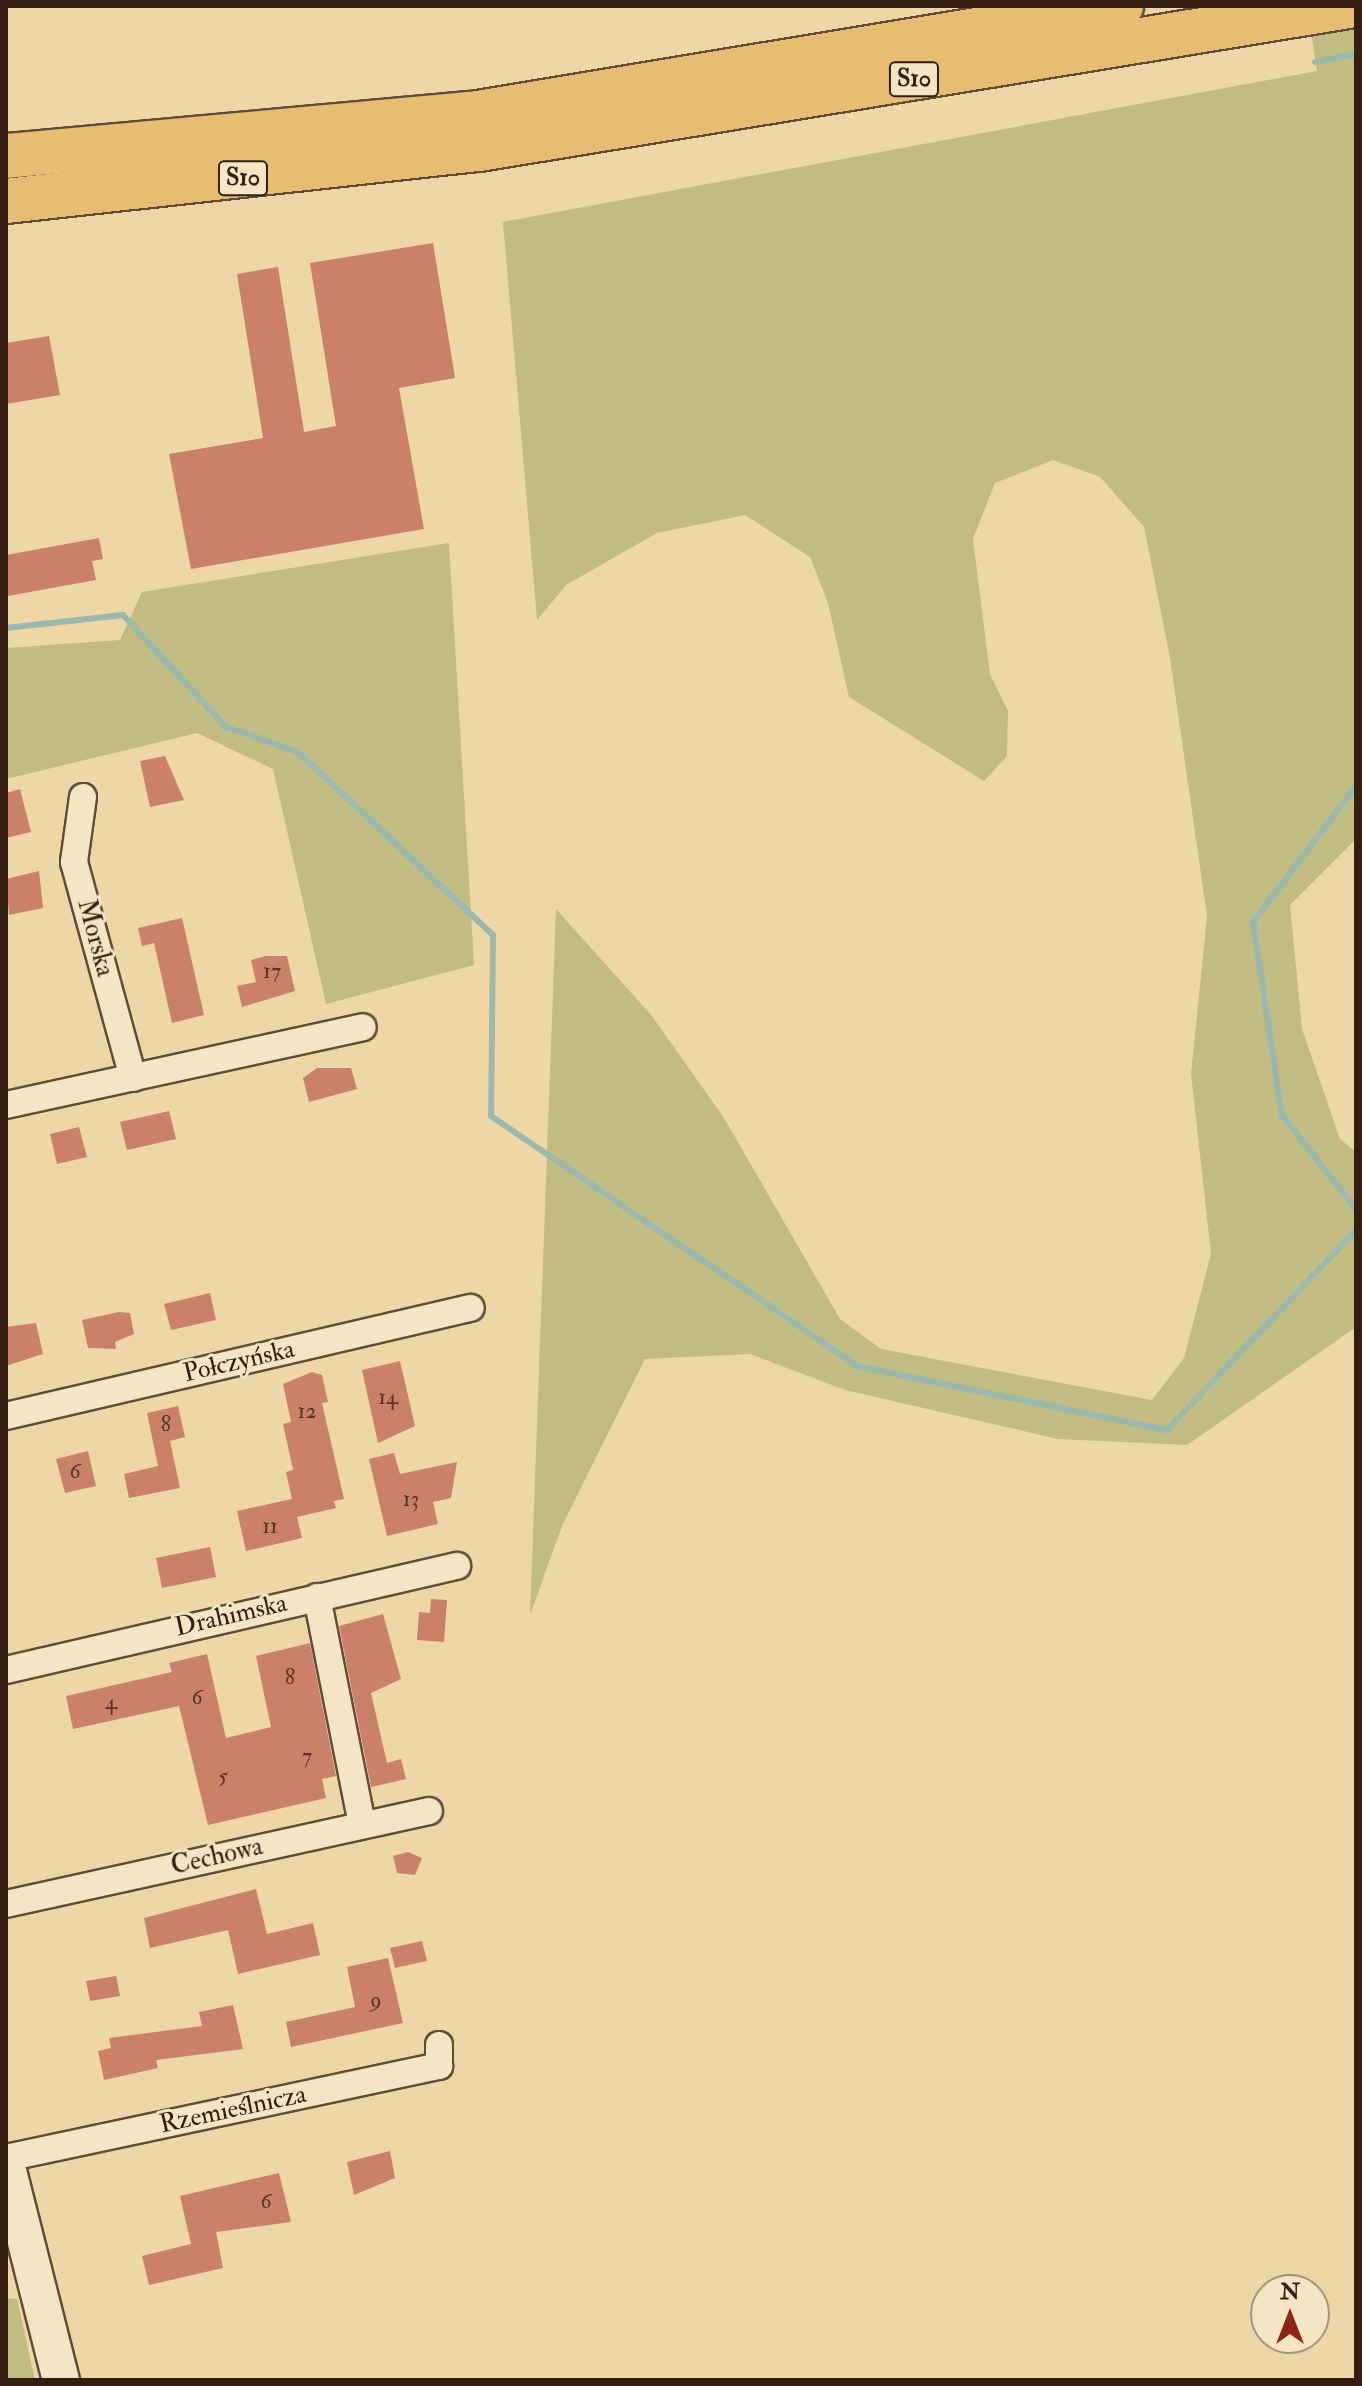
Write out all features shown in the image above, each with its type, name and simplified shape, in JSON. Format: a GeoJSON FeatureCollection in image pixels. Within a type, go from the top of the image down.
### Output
{"type":"FeatureCollection","features":[{"type":"Feature","properties":{"kind":"highway","name":"S10"},"geometry":{"type":"LineString","coordinates":[[6,156],[472,114],[1121,6]]}},
{"type":"Feature","properties":{"kind":"highway","name":"S10"},"geometry":{"type":"LineString","coordinates":[[6,201],[479,149],[1348,6]]}},
{"type":"Feature","properties":{"kind":"main road"},"geometry":{"type":"LineString","coordinates":[[6,2161],[61,2380]]}},
{"type":"Feature","properties":{"kind":"street","name":"Morska"},"geometry":{"type":"LineString","coordinates":[[83,797],[74,862],[133,1078]]}},
{"type":"Feature","properties":{"kind":"street"},"geometry":{"type":"LineString","coordinates":[[6,1105],[363,1027]]}},
{"type":"Feature","properties":{"kind":"street","name":"Połczyńska"},"geometry":{"type":"LineString","coordinates":[[6,1416],[471,1308]]}},
{"type":"Feature","properties":{"kind":"street","name":"Drahimska"},"geometry":{"type":"LineString","coordinates":[[6,1670],[457,1566]]}},
{"type":"Feature","properties":{"kind":"street"},"geometry":{"type":"LineString","coordinates":[[317,1597],[362,1824]]}},
{"type":"Feature","properties":{"kind":"street","name":"Cechowa"},"geometry":{"type":"LineString","coordinates":[[6,1904],[429,1811]]}},
{"type":"Feature","properties":{"kind":"street","name":"Rzemieślnicza"},"geometry":{"type":"LineString","coordinates":[[6,2161],[439,2066],[439,2045]]}},
{"type":"Feature","properties":{"kind":"shaded area"},"geometry":{"type":"Polygon","coordinates":[[[1307,6],[1356,6],[1356,839],[1290,905],[1302,1029],[1340,1139],[1356,1152],[1356,1327],[1187,1445],[1058,1439],[845,1390],[750,1354],[645,1359],[562,1526],[530,1615],[556,909],[652,1016],[724,1118],[840,1319],[881,1349],[1152,1400],[1184,1358],[1211,1254],[1191,1074],[1207,916],[1170,658],[1144,527],[1100,477],[1053,460],[995,483],[973,539],[990,674],[1008,711],[1007,756],[984,781],[849,697],[828,603],[810,557],[745,515],[657,533],[566,585],[537,620],[503,222],[1317,71],[1307,6]]]}},
{"type":"Feature","properties":{"kind":"shaded area"},"geometry":{"type":"Polygon","coordinates":[[[449,543],[474,965],[326,1004],[273,769],[197,733],[6,779],[6,648],[120,640],[142,592],[449,543]]]}},
{"type":"Feature","properties":{"kind":"shaded area"},"geometry":{"type":"Polygon","coordinates":[[[6,2298],[17,2299],[35,2380],[6,2380],[6,2298]]]}},
{"type":"Feature","properties":{"kind":"building"},"geometry":{"type":"Polygon","coordinates":[[[433,243],[455,378],[399,388],[424,529],[191,569],[169,454],[263,438],[237,274],[278,267],[304,432],[336,426],[310,263],[433,243]]]}},
{"type":"Feature","properties":{"kind":"building"},"geometry":{"type":"Polygon","coordinates":[[[49,336],[60,395],[6,404],[6,343],[49,336]]]}},
{"type":"Feature","properties":{"kind":"building"},"geometry":{"type":"Polygon","coordinates":[[[99,538],[103,559],[92,561],[96,580],[8,596],[6,555],[99,538]]]}},
{"type":"Feature","properties":{"kind":"building"},"geometry":{"type":"Polygon","coordinates":[[[165,756],[184,800],[150,807],[140,761],[165,756]]]}},
{"type":"Feature","properties":{"kind":"building"},"geometry":{"type":"Polygon","coordinates":[[[20,789],[31,832],[6,838],[6,793],[20,789]]]}},
{"type":"Feature","properties":{"kind":"building"},"geometry":{"type":"Polygon","coordinates":[[[39,871],[43,908],[9,915],[6,879],[39,871]]]}},
{"type":"Feature","properties":{"kind":"building"},"geometry":{"type":"Polygon","coordinates":[[[182,918],[204,1015],[172,1023],[154,943],[142,946],[138,928],[182,918]]]}},
{"type":"Feature","properties":{"kind":"building"},"geometry":{"type":"Polygon","coordinates":[[[287,956],[295,991],[242,1007],[237,986],[256,982],[251,960],[287,956]]]}},
{"type":"Feature","properties":{"kind":"building"},"geometry":{"type":"Polygon","coordinates":[[[317,1068],[351,1068],[357,1089],[309,1102],[303,1078],[317,1068]]]}},
{"type":"Feature","properties":{"kind":"building"},"geometry":{"type":"Polygon","coordinates":[[[169,1111],[176,1139],[127,1150],[120,1122],[169,1111]]]}},
{"type":"Feature","properties":{"kind":"building"},"geometry":{"type":"Polygon","coordinates":[[[79,1127],[87,1157],[57,1164],[50,1134],[79,1127]]]}},
{"type":"Feature","properties":{"kind":"building"},"geometry":{"type":"Polygon","coordinates":[[[210,1293],[216,1320],[171,1330],[164,1304],[210,1293]]]}},
{"type":"Feature","properties":{"kind":"building"},"geometry":{"type":"Polygon","coordinates":[[[119,1312],[130,1313],[134,1334],[115,1342],[116,1349],[88,1348],[82,1320],[119,1312]]]}},
{"type":"Feature","properties":{"kind":"building"},"geometry":{"type":"Polygon","coordinates":[[[36,1323],[43,1354],[6,1366],[6,1327],[36,1323]]]}},
{"type":"Feature","properties":{"kind":"building"},"geometry":{"type":"Polygon","coordinates":[[[400,1361],[415,1426],[378,1443],[362,1370],[400,1361]]]}},
{"type":"Feature","properties":{"kind":"building"},"geometry":{"type":"Polygon","coordinates":[[[312,1372],[322,1375],[328,1402],[322,1403],[344,1499],[334,1501],[336,1508],[297,1517],[302,1538],[246,1551],[237,1511],[292,1499],[286,1472],[293,1470],[283,1424],[291,1422],[283,1384],[312,1372]]]}},
{"type":"Feature","properties":{"kind":"building"},"geometry":{"type":"Polygon","coordinates":[[[178,1406],[185,1437],[170,1441],[180,1488],[129,1498],[124,1474],[158,1466],[147,1413],[178,1406]]]}},
{"type":"Feature","properties":{"kind":"building"},"geometry":{"type":"Polygon","coordinates":[[[88,1451],[96,1486],[65,1493],[56,1459],[88,1451]]]}},
{"type":"Feature","properties":{"kind":"building"},"geometry":{"type":"Polygon","coordinates":[[[394,1453],[400,1474],[457,1462],[451,1498],[433,1502],[438,1524],[387,1536],[369,1459],[394,1453]]]}},
{"type":"Feature","properties":{"kind":"building"},"geometry":{"type":"Polygon","coordinates":[[[210,1547],[216,1577],[162,1588],[156,1558],[210,1547]]]}},
{"type":"Feature","properties":{"kind":"building"},"geometry":{"type":"Polygon","coordinates":[[[431,1599],[447,1600],[444,1642],[417,1640],[419,1612],[430,1613],[431,1599]]]}},
{"type":"Feature","properties":{"kind":"building"},"geometry":{"type":"Polygon","coordinates":[[[383,1614],[401,1679],[371,1693],[387,1763],[401,1759],[406,1779],[371,1787],[339,1626],[383,1614]]]}},
{"type":"Feature","properties":{"kind":"building"},"geometry":{"type":"Polygon","coordinates":[[[310,1643],[336,1776],[322,1779],[326,1798],[208,1825],[179,1706],[73,1729],[66,1696],[172,1672],[169,1663],[207,1654],[226,1738],[271,1727],[256,1656],[310,1643]]]}},
{"type":"Feature","properties":{"kind":"building"},"geometry":{"type":"Polygon","coordinates":[[[408,1852],[422,1858],[415,1875],[397,1873],[393,1856],[408,1852]]]}},
{"type":"Feature","properties":{"kind":"building"},"geometry":{"type":"Polygon","coordinates":[[[256,1889],[267,1934],[313,1923],[320,1955],[238,1974],[228,1930],[150,1948],[144,1918],[256,1889]]]}},
{"type":"Feature","properties":{"kind":"building"},"geometry":{"type":"Polygon","coordinates":[[[422,1941],[427,1961],[395,1968],[390,1948],[422,1941]]]}},
{"type":"Feature","properties":{"kind":"building"},"geometry":{"type":"Polygon","coordinates":[[[388,1958],[403,2023],[291,2047],[286,2022],[355,2007],[347,1967],[388,1958]]]}},
{"type":"Feature","properties":{"kind":"building"},"geometry":{"type":"Polygon","coordinates":[[[116,1976],[120,1996],[90,2001],[86,1981],[116,1976]]]}},
{"type":"Feature","properties":{"kind":"building"},"geometry":{"type":"Polygon","coordinates":[[[233,2005],[243,2049],[156,2060],[158,2068],[104,2080],[98,2051],[111,2048],[109,2038],[202,2026],[199,2012],[233,2005]]]}},
{"type":"Feature","properties":{"kind":"building"},"geometry":{"type":"Polygon","coordinates":[[[390,2151],[395,2178],[354,2195],[347,2162],[390,2151]]]}},
{"type":"Feature","properties":{"kind":"building"},"geometry":{"type":"Polygon","coordinates":[[[279,2173],[291,2222],[216,2232],[223,2268],[149,2285],[142,2256],[191,2244],[180,2196],[279,2173]]]}},
{"type":"Feature","properties":{"kind":"waterway"},"geometry":{"type":"LineString","coordinates":[[1315,62],[1356,54]]}},
{"type":"Feature","properties":{"kind":"waterway"},"geometry":{"type":"LineString","coordinates":[[6,628],[123,615],[226,727],[298,752],[493,935],[491,1116],[857,1366],[1167,1430],[1356,1230]]}},
{"type":"Feature","properties":{"kind":"waterway"},"geometry":{"type":"LineString","coordinates":[[1356,786],[1253,922],[1282,1115],[1356,1209]]}}]}
